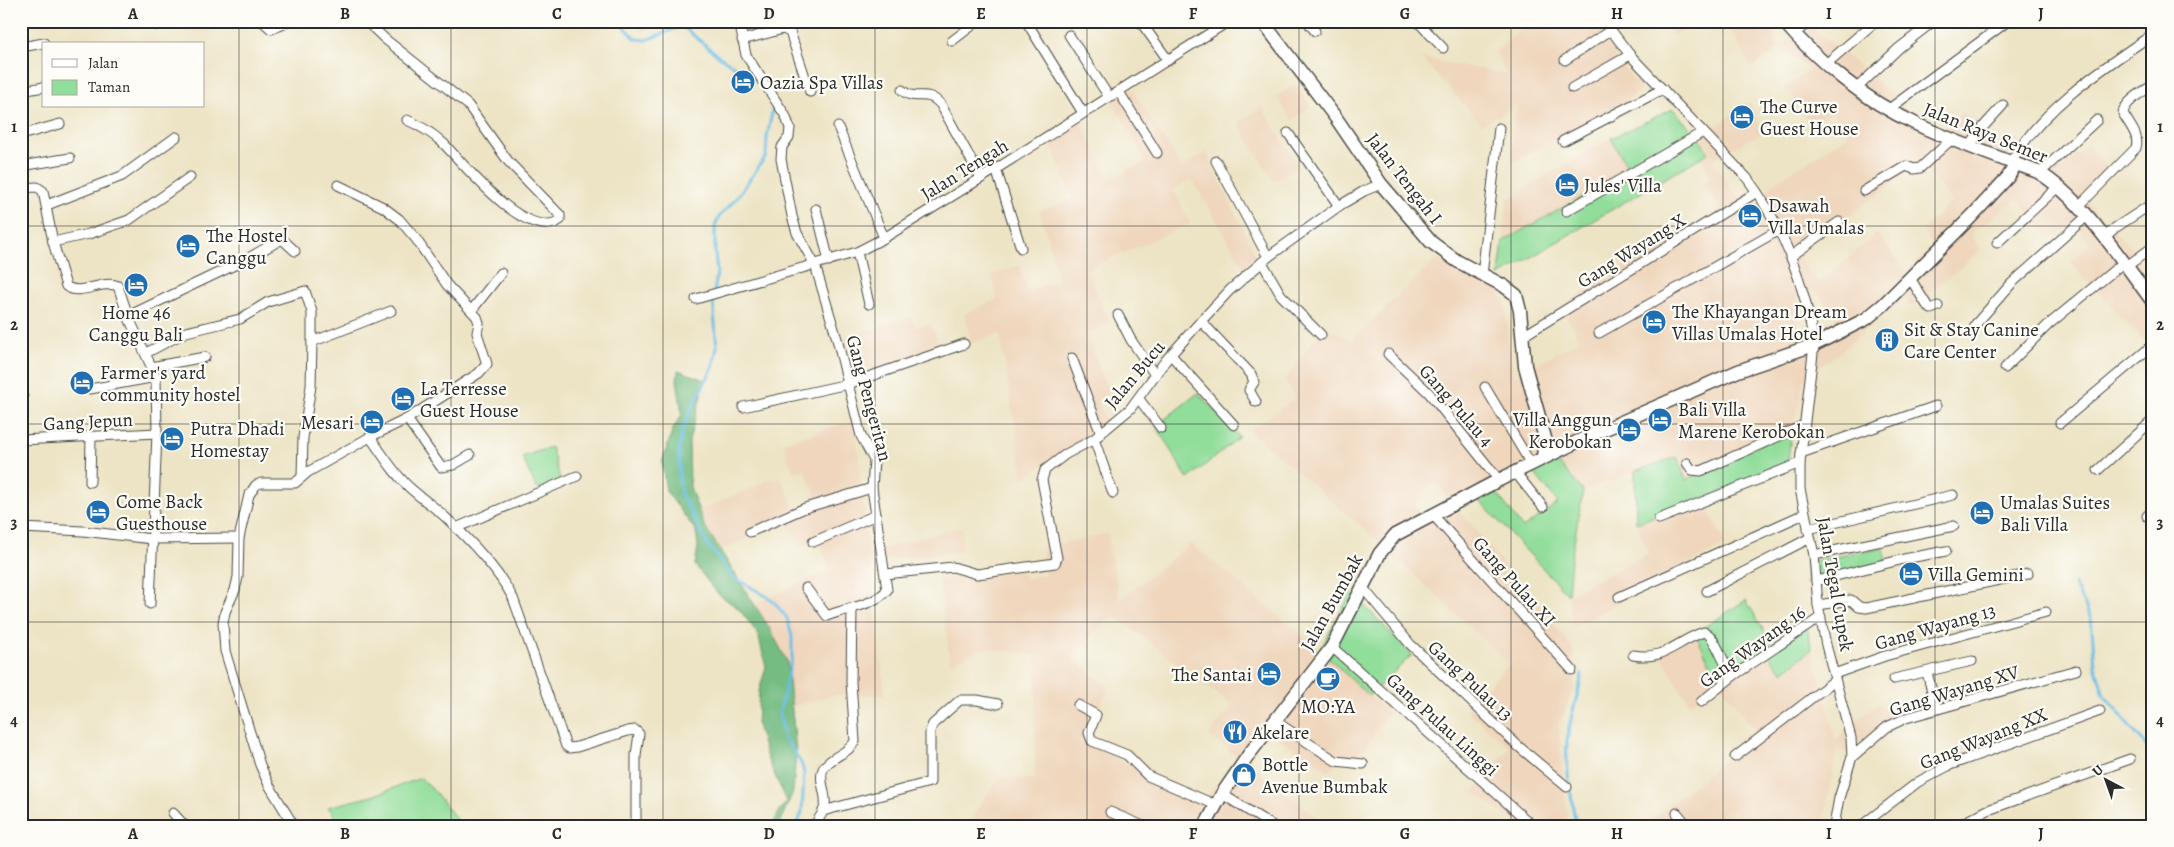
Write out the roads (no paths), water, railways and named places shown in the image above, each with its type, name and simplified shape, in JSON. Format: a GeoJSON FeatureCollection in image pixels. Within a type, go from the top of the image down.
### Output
{"type":"FeatureCollection","features":[{"type":"Feature","properties":{"kind":"street"},"geometry":{"type":"LineString","coordinates":[[262,21],[271,29],[284,24]]}},
{"type":"Feature","properties":{"kind":"street"},"geometry":{"type":"LineString","coordinates":[[366,21],[385,40],[468,105],[508,161],[560,215],[560,220],[554,224],[539,224],[505,206],[429,131],[407,120]]}},
{"type":"Feature","properties":{"kind":"street"},"geometry":{"type":"LineString","coordinates":[[739,21],[742,40],[783,29],[790,32],[810,92]]}},
{"type":"Feature","properties":{"kind":"street"},"geometry":{"type":"LineString","coordinates":[[952,40],[978,21]]}},
{"type":"Feature","properties":{"kind":"street"},"geometry":{"type":"LineString","coordinates":[[1026,21],[1083,113]]}},
{"type":"Feature","properties":{"kind":"street"},"geometry":{"type":"LineString","coordinates":[[1140,21],[1168,60]]}},
{"type":"Feature","properties":{"kind":"street","name":"Jalan Tengah"},"geometry":{"type":"LineString","coordinates":[[696,299],[815,266],[857,252],[884,238],[1119,92],[1229,21]]}},
{"type":"Feature","properties":{"kind":"street","name":"Jalan Tengah I"},"geometry":{"type":"LineString","coordinates":[[1262,21],[1336,118],[1381,184],[1431,242],[1451,257],[1504,286],[1516,295],[1520,311],[1525,366],[1529,386],[1545,438],[1543,457]]}},
{"type":"Feature","properties":{"kind":"street"},"geometry":{"type":"LineString","coordinates":[[1307,21],[1315,31]]}},
{"type":"Feature","properties":{"kind":"street"},"geometry":{"type":"LineString","coordinates":[[1416,21],[1443,48]]}},
{"type":"Feature","properties":{"kind":"street","name":"Jalan Tegal Cupek"},"geometry":{"type":"LineString","coordinates":[[1604,21],[1626,57],[1662,89],[1747,178],[1779,230],[1798,276],[1812,326],[1814,345],[1800,458],[1800,489],[1814,555],[1818,605],[1851,738],[1852,757],[1839,798],[1834,826]]}},
{"type":"Feature","properties":{"kind":"street","name":"Jalan Raya Semer"},"geometry":{"type":"LineString","coordinates":[[1783,21],[1794,34],[1829,62],[1856,88],[1889,110],[1952,139],[2040,173],[2058,186],[2126,264],[2153,302]]}},
{"type":"Feature","properties":{"kind":"street"},"geometry":{"type":"LineString","coordinates":[[1794,34],[1810,21]]}},
{"type":"Feature","properties":{"kind":"street"},"geometry":{"type":"LineString","coordinates":[[1829,62],[1876,21]]}},
{"type":"Feature","properties":{"kind":"street"},"geometry":{"type":"LineString","coordinates":[[1856,88],[1899,48],[1934,21]]}},
{"type":"Feature","properties":{"kind":"street"},"geometry":{"type":"LineString","coordinates":[[1889,110],[2008,21]]}},
{"type":"Feature","properties":{"kind":"street"},"geometry":{"type":"LineString","coordinates":[[1565,60],[1611,30]]}},
{"type":"Feature","properties":{"kind":"street"},"geometry":{"type":"LineString","coordinates":[[1543,457],[1738,371],[1814,345],[1866,319],[1883,305],[1998,188],[2025,140],[2052,112],[2112,62],[2153,34]]}},
{"type":"Feature","properties":{"kind":"street"},"geometry":{"type":"LineString","coordinates":[[1069,35],[1109,97]]}},
{"type":"Feature","properties":{"kind":"street","name":"Gang Pengeritan"},"geometry":{"type":"LineString","coordinates":[[742,40],[746,55],[785,116],[790,128],[788,137],[782,147],[781,159],[792,216],[798,233],[815,266],[837,339],[861,436],[874,460],[872,488],[887,590],[885,593],[852,608],[826,615],[806,588]]}},
{"type":"Feature","properties":{"kind":"street"},"geometry":{"type":"LineString","coordinates":[[21,47],[42,42]]}},
{"type":"Feature","properties":{"kind":"street"},"geometry":{"type":"LineString","coordinates":[[1572,88],[1626,57]]}},
{"type":"Feature","properties":{"kind":"street"},"geometry":{"type":"LineString","coordinates":[[1975,325],[2012,283],[2082,212],[2136,148],[2138,142],[2136,135],[2123,110],[2153,85]]}},
{"type":"Feature","properties":{"kind":"street"},"geometry":{"type":"LineString","coordinates":[[21,91],[42,87]]}},
{"type":"Feature","properties":{"kind":"street"},"geometry":{"type":"LineString","coordinates":[[1563,141],[1662,89]]}},
{"type":"Feature","properties":{"kind":"street"},"geometry":{"type":"LineString","coordinates":[[902,90],[911,96],[930,95],[935,97],[941,104],[981,178]]}},
{"type":"Feature","properties":{"kind":"street"},"geometry":{"type":"LineString","coordinates":[[1119,92],[1157,153]]}},
{"type":"Feature","properties":{"kind":"street"},"geometry":{"type":"LineString","coordinates":[[1970,146],[1984,126],[2003,105]]}},
{"type":"Feature","properties":{"kind":"street"},"geometry":{"type":"LineString","coordinates":[[2040,173],[2097,120]]}},
{"type":"Feature","properties":{"kind":"street"},"geometry":{"type":"LineString","coordinates":[[21,135],[60,124]]}},
{"type":"Feature","properties":{"kind":"street"},"geometry":{"type":"LineString","coordinates":[[838,127],[884,238]]}},
{"type":"Feature","properties":{"kind":"street"},"geometry":{"type":"LineString","coordinates":[[1482,275],[1498,128]]}},
{"type":"Feature","properties":{"kind":"street"},"geometry":{"type":"LineString","coordinates":[[1566,211],[1703,132]]}},
{"type":"Feature","properties":{"kind":"street"},"geometry":{"type":"LineString","coordinates":[[1288,133],[1339,206]]}},
{"type":"Feature","properties":{"kind":"street"},"geometry":{"type":"LineString","coordinates":[[47,205],[122,176],[176,137]]}},
{"type":"Feature","properties":{"kind":"street"},"geometry":{"type":"LineString","coordinates":[[1864,191],[1906,166],[1914,169],[1920,168],[1952,139]]}},
{"type":"Feature","properties":{"kind":"street"},"geometry":{"type":"LineString","coordinates":[[21,166],[70,158]]}},
{"type":"Feature","properties":{"kind":"street"},"geometry":{"type":"LineString","coordinates":[[1216,161],[1281,295],[1321,335]]}},
{"type":"Feature","properties":{"kind":"street"},"geometry":{"type":"LineString","coordinates":[[996,169],[1021,248]]}},
{"type":"Feature","properties":{"kind":"street"},"geometry":{"type":"LineString","coordinates":[[21,188],[40,188],[47,205],[53,242],[89,234],[129,220],[190,177]]}},
{"type":"Feature","properties":{"kind":"street","name":"Jalan Bucu"},"geometry":{"type":"LineString","coordinates":[[886,574],[953,567],[977,574],[1055,563],[1057,558],[1042,475],[1050,464],[1098,437],[1139,399],[1155,375],[1201,321],[1230,290],[1265,259],[1339,206],[1364,191],[1381,184]]}},
{"type":"Feature","properties":{"kind":"street"},"geometry":{"type":"LineString","coordinates":[[294,826],[269,785],[260,765],[225,651],[223,623],[238,576],[239,538],[249,495],[256,485],[295,483],[370,437],[407,419],[479,373],[487,364],[477,333],[478,321],[472,310],[447,285],[416,239],[399,219],[383,208],[338,185]]}},
{"type":"Feature","properties":{"kind":"street"},"geometry":{"type":"LineString","coordinates":[[1997,243],[2058,186]]}},
{"type":"Feature","properties":{"kind":"street","name":"Gang Wayang X"},"geometry":{"type":"LineString","coordinates":[[1522,336],[1757,192]]}},
{"type":"Feature","properties":{"kind":"street"},"geometry":{"type":"LineString","coordinates":[[2104,238],[2115,228],[2153,203]]}},
{"type":"Feature","properties":{"kind":"street"},"geometry":{"type":"LineString","coordinates":[[816,209],[829,261]]}},
{"type":"Feature","properties":{"kind":"street"},"geometry":{"type":"LineString","coordinates":[[1790,257],[1839,222]]}},
{"type":"Feature","properties":{"kind":"street"},"geometry":{"type":"LineString","coordinates":[[1599,333],[1779,230]]}},
{"type":"Feature","properties":{"kind":"street"},"geometry":{"type":"LineString","coordinates":[[128,316],[245,260],[282,238],[295,251]]}},
{"type":"Feature","properties":{"kind":"street","name":"Gang Jepun"},"geometry":{"type":"LineString","coordinates":[[53,242],[65,283],[69,288],[115,284],[120,291],[128,316],[156,377],[157,433],[150,604]]}},
{"type":"Feature","properties":{"kind":"street"},"geometry":{"type":"LineString","coordinates":[[2005,368],[2048,325],[2126,264],[2153,247]]}},
{"type":"Feature","properties":{"kind":"street"},"geometry":{"type":"LineString","coordinates":[[857,252],[869,304]]}},
{"type":"Feature","properties":{"kind":"street"},"geometry":{"type":"LineString","coordinates":[[472,310],[501,273]]}},
{"type":"Feature","properties":{"kind":"street"},"geometry":{"type":"LineString","coordinates":[[1910,278],[1928,307],[1931,309],[1938,306]]}},
{"type":"Feature","properties":{"kind":"street"},"geometry":{"type":"LineString","coordinates":[[146,353],[186,332],[220,322],[240,319],[268,302],[302,291],[306,293],[312,312],[312,342],[311,386],[303,438],[302,477]]}},
{"type":"Feature","properties":{"kind":"street"},"geometry":{"type":"LineString","coordinates":[[312,342],[391,311]]}},
{"type":"Feature","properties":{"kind":"street"},"geometry":{"type":"LineString","coordinates":[[1118,315],[1131,340],[1155,375]]}},
{"type":"Feature","properties":{"kind":"street"},"geometry":{"type":"LineString","coordinates":[[1201,321],[1251,374],[1254,382],[1249,390],[1256,402]]}},
{"type":"Feature","properties":{"kind":"street"},"geometry":{"type":"LineString","coordinates":[[743,407],[848,384],[964,344]]}},
{"type":"Feature","properties":{"kind":"street"},"geometry":{"type":"LineString","coordinates":[[2060,424],[2153,346]]}},
{"type":"Feature","properties":{"kind":"street","name":"Gang Pulau 4"},"geometry":{"type":"LineString","coordinates":[[1388,354],[1429,393],[1499,480]]}},
{"type":"Feature","properties":{"kind":"street"},"geometry":{"type":"LineString","coordinates":[[1171,355],[1234,425]]}},
{"type":"Feature","properties":{"kind":"street"},"geometry":{"type":"LineString","coordinates":[[152,367],[205,356]]}},
{"type":"Feature","properties":{"kind":"street"},"geometry":{"type":"LineString","coordinates":[[1072,358],[1098,437],[1113,492]]}},
{"type":"Feature","properties":{"kind":"street"},"geometry":{"type":"LineString","coordinates":[[90,389],[156,377]]}},
{"type":"Feature","properties":{"kind":"street"},"geometry":{"type":"LineString","coordinates":[[1485,387],[1531,464]]}},
{"type":"Feature","properties":{"kind":"street"},"geometry":{"type":"LineString","coordinates":[[1139,399],[1161,428]]}},
{"type":"Feature","properties":{"kind":"street"},"geometry":{"type":"LineString","coordinates":[[1659,519],[1800,458],[1936,406]]}},
{"type":"Feature","properties":{"kind":"street"},"geometry":{"type":"LineString","coordinates":[[407,419],[441,467],[453,465],[470,455]]}},
{"type":"Feature","properties":{"kind":"street"},"geometry":{"type":"LineString","coordinates":[[2098,470],[2153,420]]}},
{"type":"Feature","properties":{"kind":"street"},"geometry":{"type":"LineString","coordinates":[[1687,463],[1692,470],[1701,471],[1804,425]]}},
{"type":"Feature","properties":{"kind":"street","name":"Gang Jepun"},"geometry":{"type":"LineString","coordinates":[[21,440],[91,438],[157,433]]}},
{"type":"Feature","properties":{"kind":"street"},"geometry":{"type":"LineString","coordinates":[[370,437],[392,468],[410,488],[456,528],[503,581],[513,598],[566,746],[569,748],[577,747],[628,731],[635,730],[639,734],[636,755],[636,826]]}},
{"type":"Feature","properties":{"kind":"street"},"geometry":{"type":"LineString","coordinates":[[90,482],[91,438]]}},
{"type":"Feature","properties":{"kind":"street","name":"Jalan Bumbak"},"geometry":{"type":"LineString","coordinates":[[1205,826],[1219,799],[1275,721],[1332,647],[1380,553],[1388,542],[1408,527],[1543,457]]}},
{"type":"Feature","properties":{"kind":"street"},"geometry":{"type":"LineString","coordinates":[[1515,472],[1543,507]]}},
{"type":"Feature","properties":{"kind":"street"},"geometry":{"type":"LineString","coordinates":[[456,528],[577,476]]}},
{"type":"Feature","properties":{"kind":"street"},"geometry":{"type":"LineString","coordinates":[[750,532],[806,508],[872,488]]}},
{"type":"Feature","properties":{"kind":"street"},"geometry":{"type":"LineString","coordinates":[[1707,591],[1809,533],[1953,495]]}},
{"type":"Feature","properties":{"kind":"street"},"geometry":{"type":"LineString","coordinates":[[1619,597],[1804,514]]}},
{"type":"Feature","properties":{"kind":"street"},"geometry":{"type":"LineString","coordinates":[[813,542],[876,515]]}},
{"type":"Feature","properties":{"kind":"street","name":"Gang Pulau XI"},"geometry":{"type":"LineString","coordinates":[[1433,515],[1572,670]]}},
{"type":"Feature","properties":{"kind":"street"},"geometry":{"type":"LineString","coordinates":[[1814,555],[1954,526]]}},
{"type":"Feature","properties":{"kind":"street"},"geometry":{"type":"LineString","coordinates":[[21,528],[83,531],[152,539],[239,538]]}},
{"type":"Feature","properties":{"kind":"street"},"geometry":{"type":"LineString","coordinates":[[1816,581],[1904,559],[1946,551]]}},
{"type":"Feature","properties":{"kind":"street"},"geometry":{"type":"LineString","coordinates":[[1818,605],[1852,600],[1859,607],[1866,608],[2028,574]]}},
{"type":"Feature","properties":{"kind":"street","name":"Gang Pulau 13"},"geometry":{"type":"LineString","coordinates":[[1363,588],[1416,650],[1518,746],[1567,787]]}},
{"type":"Feature","properties":{"kind":"street"},"geometry":{"type":"LineString","coordinates":[[814,826],[826,803],[821,774],[833,758],[850,748],[855,741],[851,682],[852,608]]}},
{"type":"Feature","properties":{"kind":"street","name":"Gang Wayang 13"},"geometry":{"type":"LineString","coordinates":[[1835,677],[1885,656],[2046,612]]}},
{"type":"Feature","properties":{"kind":"street","name":"Gang Wayang 16"},"geometry":{"type":"LineString","coordinates":[[1701,702],[1733,676],[1821,617]]}},
{"type":"Feature","properties":{"kind":"street"},"geometry":{"type":"LineString","coordinates":[[1633,655],[1648,658],[1704,632],[1709,633],[1714,638],[1722,660],[1733,676]]}},
{"type":"Feature","properties":{"kind":"street","name":"Gang Pulau Linggi"},"geometry":{"type":"LineString","coordinates":[[1332,647],[1533,826]]}},
{"type":"Feature","properties":{"kind":"street"},"geometry":{"type":"LineString","coordinates":[[1894,680],[1972,661]]}},
{"type":"Feature","properties":{"kind":"street","name":"Gang Wayang XV"},"geometry":{"type":"LineString","coordinates":[[1852,757],[1896,722],[2076,670]]}},
{"type":"Feature","properties":{"kind":"street"},"geometry":{"type":"LineString","coordinates":[[1927,673],[1937,709]]}},
{"type":"Feature","properties":{"kind":"street"},"geometry":{"type":"LineString","coordinates":[[1735,757],[1835,677]]}},
{"type":"Feature","properties":{"kind":"street"},"geometry":{"type":"LineString","coordinates":[[823,811],[930,782],[930,731],[933,724],[960,700],[977,700],[998,704]]}},
{"type":"Feature","properties":{"kind":"street"},"geometry":{"type":"LineString","coordinates":[[1078,706],[1096,715],[1089,733],[1092,741],[1127,755],[1148,776],[1219,799],[1273,826]]}},
{"type":"Feature","properties":{"kind":"street","name":"Gang Wayang XX"},"geometry":{"type":"LineString","coordinates":[[1861,826],[1918,782],[1950,765],[2100,711]]}},
{"type":"Feature","properties":{"kind":"street"},"geometry":{"type":"LineString","coordinates":[[1275,721],[1336,761],[1363,764]]}},
{"type":"Feature","properties":{"kind":"street"},"geometry":{"type":"LineString","coordinates":[[1957,826],[1988,810],[2130,759]]}},
{"type":"Feature","properties":{"kind":"street"},"geometry":{"type":"LineString","coordinates":[[1110,812],[1142,826]]}},
{"type":"Feature","properties":{"kind":"street"},"geometry":{"type":"LineString","coordinates":[[1677,813],[1688,826]]}},
{"type":"Feature","properties":{"kind":"street"},"geometry":{"type":"LineString","coordinates":[[173,814],[185,826]]}},
{"type":"Feature","properties":{"kind":"waterway"},"geometry":{"type":"LineString","coordinates":[[619,21],[636,39],[646,40],[682,26],[720,57],[761,84]]}},
{"type":"Feature","properties":{"kind":"waterway"},"geometry":{"type":"LineString","coordinates":[[774,103],[767,137],[766,156],[738,196],[719,217],[715,226],[717,272],[713,301],[717,347],[713,367],[682,431],[679,449],[679,476],[681,493],[707,544],[733,577],[768,597],[787,618],[792,636],[792,658],[779,714],[785,739],[801,763],[804,773],[802,812],[797,826]]}},
{"type":"Feature","properties":{"kind":"waterway"},"geometry":{"type":"LineString","coordinates":[[2074,584],[2091,618],[2095,665],[2104,695],[2153,754]]}},
{"type":"Feature","properties":{"kind":"waterway"},"geometry":{"type":"LineString","coordinates":[[1576,826],[1568,773],[1567,742],[1582,674]]}},
{"type":"Feature","properties":{"kind":"place","name":"Oazia Spa Villas"},"geometry":{"type":"Point","coordinates":[743,82]}},
{"type":"Feature","properties":{"kind":"place","name":"The Curve Guest House"},"geometry":{"type":"Point","coordinates":[1742,117]}},
{"type":"Feature","properties":{"kind":"place","name":"Jules' Villa"},"geometry":{"type":"Point","coordinates":[1567,185]}},
{"type":"Feature","properties":{"kind":"place","name":"Dsawah Villa Umalas"},"geometry":{"type":"Point","coordinates":[1750,216]}},
{"type":"Feature","properties":{"kind":"place","name":"The Hostel Canggu"},"geometry":{"type":"Point","coordinates":[188,246]}},
{"type":"Feature","properties":{"kind":"place","name":"Home 46 Canggu Bali"},"geometry":{"type":"Point","coordinates":[136,285]}},
{"type":"Feature","properties":{"kind":"place","name":"The Khayangan Dream Villas Umalas Hotel"},"geometry":{"type":"Point","coordinates":[1654,322]}},
{"type":"Feature","properties":{"kind":"place","name":"Sit & Stay Canine Care Center"},"geometry":{"type":"Point","coordinates":[1887,340]}},
{"type":"Feature","properties":{"kind":"place","name":"Farmer's yard community hostel"},"geometry":{"type":"Point","coordinates":[82,383]}},
{"type":"Feature","properties":{"kind":"place","name":"La Terresse Guest House"},"geometry":{"type":"Point","coordinates":[403,399]}},
{"type":"Feature","properties":{"kind":"place","name":"Bali Villa Marene Kerobokan"},"geometry":{"type":"Point","coordinates":[1660,420]}},
{"type":"Feature","properties":{"kind":"place","name":"Mesari"},"geometry":{"type":"Point","coordinates":[372,422]}},
{"type":"Feature","properties":{"kind":"place","name":"Villa Anggun Kerobokan"},"geometry":{"type":"Point","coordinates":[1629,430]}},
{"type":"Feature","properties":{"kind":"place","name":"Putra Dhadi Homestay"},"geometry":{"type":"Point","coordinates":[172,439]}},
{"type":"Feature","properties":{"kind":"place","name":"Come Back Guesthouse"},"geometry":{"type":"Point","coordinates":[98,512]}},
{"type":"Feature","properties":{"kind":"place","name":"Umalas Suites Bali Villa"},"geometry":{"type":"Point","coordinates":[1982,513]}},
{"type":"Feature","properties":{"kind":"place","name":"Villa Gemini"},"geometry":{"type":"Point","coordinates":[1911,574]}},
{"type":"Feature","properties":{"kind":"place","name":"The Santai"},"geometry":{"type":"Point","coordinates":[1269,674]}},
{"type":"Feature","properties":{"kind":"place","name":"MO:YA"},"geometry":{"type":"Point","coordinates":[1328,679]}},
{"type":"Feature","properties":{"kind":"place","name":"Akelare"},"geometry":{"type":"Point","coordinates":[1235,732]}},
{"type":"Feature","properties":{"kind":"place","name":"Bottle Avenue Bumbak"},"geometry":{"type":"Point","coordinates":[1244,775]}}]}
